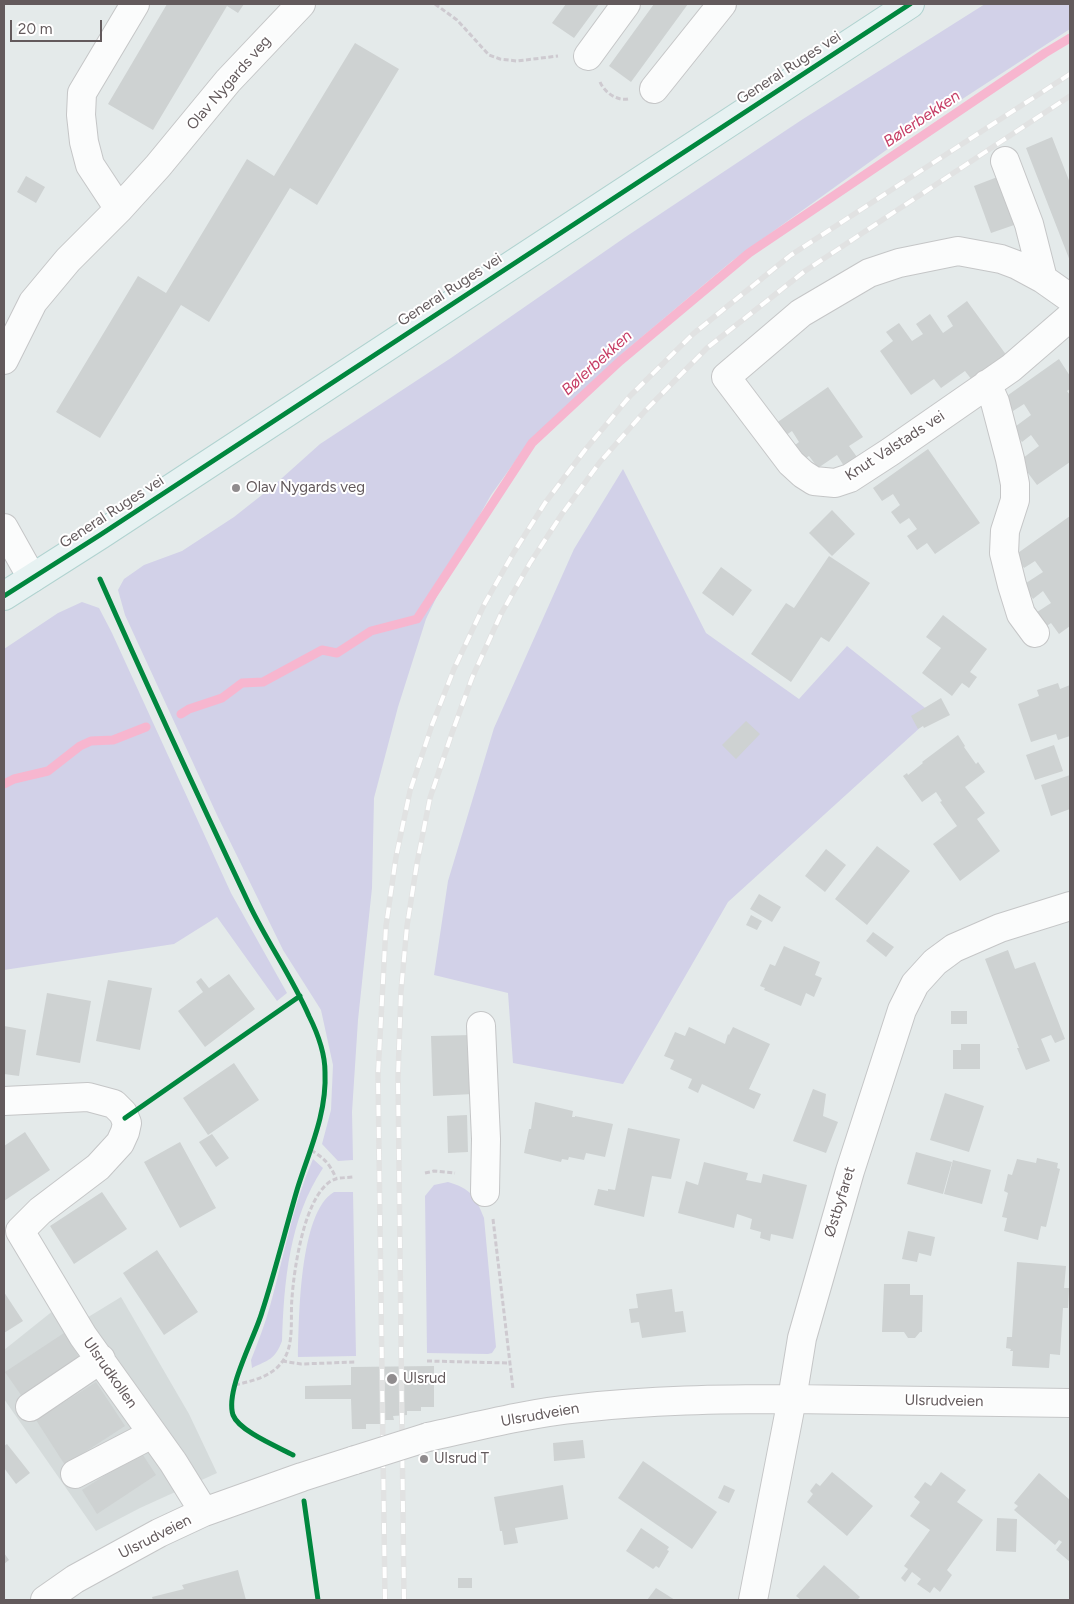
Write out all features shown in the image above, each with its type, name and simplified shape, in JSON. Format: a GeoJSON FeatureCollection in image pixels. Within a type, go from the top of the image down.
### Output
{"type":"FeatureCollection","features":[{"type":"Feature","properties":{"kind":"main road","name":"General Ruges vei"},"geometry":{"type":"LineString","coordinates":[[4,596],[108,530],[910,4]]}},
{"type":"Feature","properties":{"kind":"street"},"geometry":{"type":"LineString","coordinates":[[119,208],[90,165],[84,142],[81,115],[82,93],[135,4]]}},
{"type":"Feature","properties":{"kind":"street","name":"Olav Nygards veg"},"geometry":{"type":"LineString","coordinates":[[4,356],[33,302],[68,260],[158,166],[228,82],[301,4]]}},
{"type":"Feature","properties":{"kind":"street"},"geometry":{"type":"LineString","coordinates":[[588,56],[626,4]]}},
{"type":"Feature","properties":{"kind":"street"},"geometry":{"type":"LineString","coordinates":[[654,90],[722,4]]}},
{"type":"Feature","properties":{"kind":"street"},"geometry":{"type":"LineString","coordinates":[[1005,161],[1029,224],[1043,279]]}},
{"type":"Feature","properties":{"kind":"street","name":"Knut Valstads vei"},"geometry":{"type":"LineString","coordinates":[[1070,298],[1043,279],[1001,259],[958,252],[899,263],[869,273],[801,313],[726,377],[791,463],[814,481],[835,483],[850,478],[890,452],[1011,368],[1070,317]]}},
{"type":"Feature","properties":{"kind":"street"},"geometry":{"type":"LineString","coordinates":[[987,384],[995,402],[1015,484],[1015,500],[1005,531],[1004,552],[1021,614],[1035,633]]}},
{"type":"Feature","properties":{"kind":"street"},"geometry":{"type":"LineString","coordinates":[[4,528],[32,578]]}},
{"type":"Feature","properties":{"kind":"street","name":"Østbyfaret"},"geometry":{"type":"LineString","coordinates":[[753,1600],[802,1338],[822,1262],[902,1010],[915,984],[935,962],[954,948],[1000,928],[1070,906]]}},
{"type":"Feature","properties":{"kind":"street"},"geometry":{"type":"LineString","coordinates":[[481,1026],[486,1140],[485,1192]]}},
{"type":"Feature","properties":{"kind":"street","name":"Ulsrudkollen"},"geometry":{"type":"LineString","coordinates":[[4,1101],[88,1097],[114,1104],[123,1113],[127,1123],[125,1132],[120,1143],[98,1168],[40,1211],[12,1237],[173,1462],[204,1512]]}},
{"type":"Feature","properties":{"kind":"street"},"geometry":{"type":"LineString","coordinates":[[30,1407],[101,1359]]}},
{"type":"Feature","properties":{"kind":"street","name":"Ulsrudveien"},"geometry":{"type":"LineString","coordinates":[[46,1600],[75,1579],[159,1533],[204,1512],[302,1477],[428,1438],[521,1418],[578,1408],[704,1400],[830,1398],[1070,1403]]}},
{"type":"Feature","properties":{"kind":"street"},"geometry":{"type":"LineString","coordinates":[[75,1474],[152,1434]]}},
{"type":"Feature","properties":{"kind":"path"},"geometry":{"type":"LineString","coordinates":[[435,4],[456,20],[489,55],[500,59],[517,60],[574,53],[588,56],[597,64],[601,85],[608,94],[621,100],[634,98],[654,90]]}},
{"type":"Feature","properties":{"kind":"path"},"geometry":{"type":"LineString","coordinates":[[308,1159],[314,1140]]}},
{"type":"Feature","properties":{"kind":"path"},"geometry":{"type":"LineString","coordinates":[[311,1150],[330,1165],[336,1178]]}},
{"type":"Feature","properties":{"kind":"path"},"geometry":{"type":"LineString","coordinates":[[425,1173],[434,1171],[453,1173],[465,1177],[485,1192],[492,1208],[513,1395]]}},
{"type":"Feature","properties":{"kind":"path"},"geometry":{"type":"LineString","coordinates":[[235,1385],[266,1375],[275,1370],[282,1362],[290,1344],[294,1275],[303,1231],[319,1192],[324,1186],[336,1178],[353,1178]]}},
{"type":"Feature","properties":{"kind":"path"},"geometry":{"type":"LineString","coordinates":[[427,1361],[510,1363]]}},
{"type":"Feature","properties":{"kind":"path"},"geometry":{"type":"LineString","coordinates":[[282,1362],[301,1364],[356,1362]]}},
{"type":"Feature","properties":{"kind":"path"},"geometry":{"type":"LineString","coordinates":[[233,1394],[237,1378]]}},
{"type":"Feature","properties":{"kind":"shaded area"},"geometry":{"type":"Polygon","coordinates":[[[985,4],[1070,4],[1070,29],[910,133],[732,261],[624,352],[531,439],[491,495],[455,559],[426,619],[398,707],[374,798],[372,888],[358,1020],[352,1112],[353,1160],[338,1161],[322,1144],[331,1110],[333,1065],[321,1010],[283,950],[217,815],[125,615],[118,590],[124,579],[144,565],[182,551],[234,517],[272,487],[320,444],[451,358],[627,236],[803,119],[985,4]]]}},
{"type":"Feature","properties":{"kind":"shaded area"},"geometry":{"type":"Polygon","coordinates":[[[623,469],[706,633],[799,699],[847,646],[934,715],[728,902],[623,1084],[513,1063],[508,993],[434,975],[448,881],[494,728],[574,549],[623,469]]]}},
{"type":"Feature","properties":{"kind":"shaded area"},"geometry":{"type":"Polygon","coordinates":[[[82,602],[99,608],[112,633],[231,893],[287,993],[277,1001],[217,917],[174,944],[4,970],[4,649],[58,613],[82,602]]]}},
{"type":"Feature","properties":{"kind":"shaded area"},"geometry":{"type":"Polygon","coordinates":[[[313,1159],[323,1168],[303,1208],[290,1252],[284,1296],[282,1341],[274,1356],[252,1368],[251,1360],[268,1313],[299,1195],[313,1159]]]}},
{"type":"Feature","properties":{"kind":"shaded area"},"geometry":{"type":"Polygon","coordinates":[[[448,1182],[462,1187],[471,1194],[484,1218],[496,1347],[492,1353],[488,1354],[427,1353],[425,1196],[434,1185],[448,1182]]]}},
{"type":"Feature","properties":{"kind":"shaded area"},"geometry":{"type":"Polygon","coordinates":[[[334,1192],[353,1192],[356,1356],[298,1357],[299,1318],[307,1243],[322,1203],[334,1192]]]}},
{"type":"Feature","properties":{"kind":"shaded area"},"geometry":{"type":"Polygon","coordinates":[[[121,1297],[189,1414],[217,1473],[140,1508],[96,1531],[4,1399],[4,1350],[69,1298],[85,1319],[121,1297]]]}},
{"type":"Feature","properties":{"kind":"building"},"geometry":{"type":"Polygon","coordinates":[[[167,4],[244,4],[238,13],[227,6],[153,130],[108,104],[167,4]]]}},
{"type":"Feature","properties":{"kind":"building"},"geometry":{"type":"Polygon","coordinates":[[[566,4],[599,4],[574,38],[552,23],[566,4]]]}},
{"type":"Feature","properties":{"kind":"building"},"geometry":{"type":"Polygon","coordinates":[[[654,4],[688,4],[631,82],[609,66],[654,4]]]}},
{"type":"Feature","properties":{"kind":"building"},"geometry":{"type":"Polygon","coordinates":[[[355,43],[399,69],[317,205],[290,188],[209,322],[181,305],[100,438],[56,412],[138,276],[166,293],[247,159],[274,176],[355,43]]]}},
{"type":"Feature","properties":{"kind":"building"},"geometry":{"type":"Polygon","coordinates":[[[1052,137],[1070,183],[1070,261],[1026,148],[1052,137]]]}},
{"type":"Feature","properties":{"kind":"building"},"geometry":{"type":"Polygon","coordinates":[[[26,176],[45,187],[36,203],[17,192],[26,176]]]}},
{"type":"Feature","properties":{"kind":"building"},"geometry":{"type":"Polygon","coordinates":[[[1000,176],[1017,224],[991,233],[974,186],[1000,176]]]}},
{"type":"Feature","properties":{"kind":"building"},"geometry":{"type":"Polygon","coordinates":[[[967,301],[1007,356],[972,380],[965,371],[941,388],[934,379],[911,395],[880,351],[893,341],[886,332],[899,323],[912,341],[923,334],[916,324],[930,314],[943,333],[953,326],[947,316],[967,301]]]}},
{"type":"Feature","properties":{"kind":"building"},"geometry":{"type":"Polygon","coordinates":[[[1059,359],[1070,376],[1070,389],[1067,391],[1070,395],[1070,462],[1037,485],[1019,461],[1039,446],[1031,435],[1022,442],[1012,429],[1031,415],[1024,404],[1013,411],[1004,398],[1059,359]]]}},
{"type":"Feature","properties":{"kind":"building"},"geometry":{"type":"Polygon","coordinates":[[[828,387],[863,437],[849,446],[857,457],[844,466],[837,455],[818,468],[809,456],[799,462],[790,449],[799,442],[792,431],[782,438],[772,426],[828,387]]]}},
{"type":"Feature","properties":{"kind":"building"},"geometry":{"type":"Polygon","coordinates":[[[928,449],[980,523],[935,554],[927,543],[917,550],[907,536],[917,529],[909,518],[900,524],[891,512],[900,505],[893,494],[882,501],[873,488],[928,449]]]}},
{"type":"Feature","properties":{"kind":"building"},"geometry":{"type":"Polygon","coordinates":[[[832,510],[855,534],[832,556],[809,533],[832,510]]]}},
{"type":"Feature","properties":{"kind":"building"},"geometry":{"type":"Polygon","coordinates":[[[1070,516],[1070,626],[1059,634],[1051,623],[1041,630],[1031,616],[1051,603],[1043,591],[1033,599],[1023,585],[1043,572],[1035,561],[1024,568],[1015,555],[1070,516]]]}},
{"type":"Feature","properties":{"kind":"building"},"geometry":{"type":"Polygon","coordinates":[[[829,556],[870,583],[829,642],[821,637],[791,682],[751,654],[786,603],[794,608],[829,556]]]}},
{"type":"Feature","properties":{"kind":"building"},"geometry":{"type":"Polygon","coordinates":[[[721,567],[752,590],[733,616],[702,593],[721,567]]]}},
{"type":"Feature","properties":{"kind":"building"},"geometry":{"type":"Polygon","coordinates":[[[943,615],[987,649],[970,672],[977,677],[969,688],[962,683],[952,696],[922,673],[941,648],[926,637],[943,615]]]}},
{"type":"Feature","properties":{"kind":"building"},"geometry":{"type":"Polygon","coordinates":[[[1058,683],[1060,689],[1070,685],[1070,736],[1058,740],[1056,734],[1031,742],[1018,704],[1039,696],[1037,690],[1058,683]]]}},
{"type":"Feature","properties":{"kind":"building"},"geometry":{"type":"Polygon","coordinates":[[[941,698],[950,715],[918,729],[911,716],[941,698]]]}},
{"type":"Feature","properties":{"kind":"building"},"geometry":{"type":"Polygon","coordinates":[[[746,721],[760,734],[736,759],[722,745],[746,721]]]}},
{"type":"Feature","properties":{"kind":"building"},"geometry":{"type":"Polygon","coordinates":[[[958,735],[976,764],[978,762],[985,772],[965,787],[985,813],[977,819],[1000,851],[960,881],[933,844],[957,826],[940,802],[942,801],[936,792],[922,802],[903,776],[907,773],[908,775],[958,735]]]}},
{"type":"Feature","properties":{"kind":"building"},"geometry":{"type":"Polygon","coordinates":[[[1054,745],[1063,771],[1035,780],[1026,755],[1054,745]]]}},
{"type":"Feature","properties":{"kind":"building"},"geometry":{"type":"Polygon","coordinates":[[[1070,775],[1070,809],[1051,816],[1041,785],[1070,775]]]}},
{"type":"Feature","properties":{"kind":"building"},"geometry":{"type":"Polygon","coordinates":[[[877,846],[910,871],[867,925],[835,899],[877,846]]]}},
{"type":"Feature","properties":{"kind":"building"},"geometry":{"type":"Polygon","coordinates":[[[826,849],[846,865],[825,892],[805,876],[826,849]]]}},
{"type":"Feature","properties":{"kind":"building"},"geometry":{"type":"Polygon","coordinates":[[[759,894],[781,907],[772,922],[750,909],[759,894]]]}},
{"type":"Feature","properties":{"kind":"building"},"geometry":{"type":"Polygon","coordinates":[[[751,915],[762,921],[757,930],[746,925],[751,915]]]}},
{"type":"Feature","properties":{"kind":"building"},"geometry":{"type":"Polygon","coordinates":[[[873,932],[894,947],[886,957],[866,941],[873,932]]]}},
{"type":"Feature","properties":{"kind":"building"},"geometry":{"type":"Polygon","coordinates":[[[784,946],[820,962],[815,975],[822,978],[814,997],[806,993],[801,1006],[764,990],[765,988],[760,986],[770,964],[775,966],[784,946]]]}},
{"type":"Feature","properties":{"kind":"building"},"geometry":{"type":"Polygon","coordinates":[[[1008,950],[1015,969],[1035,962],[1065,1039],[1055,1043],[1051,1035],[1041,1039],[1050,1061],[1026,1070],[985,959],[1008,950]]]}},
{"type":"Feature","properties":{"kind":"building"},"geometry":{"type":"Polygon","coordinates":[[[229,974],[255,1009],[205,1047],[178,1011],[203,992],[196,982],[201,978],[209,988],[229,974]]]}},
{"type":"Feature","properties":{"kind":"building"},"geometry":{"type":"Polygon","coordinates":[[[108,980],[152,988],[140,1050],[96,1041],[108,980]]]}},
{"type":"Feature","properties":{"kind":"building"},"geometry":{"type":"Polygon","coordinates":[[[47,993],[91,1001],[80,1063],[36,1055],[47,993]]]}},
{"type":"Feature","properties":{"kind":"building"},"geometry":{"type":"Polygon","coordinates":[[[951,1011],[967,1011],[967,1024],[951,1024],[951,1011]]]}},
{"type":"Feature","properties":{"kind":"building"},"geometry":{"type":"Polygon","coordinates":[[[4,1026],[26,1030],[19,1076],[4,1074],[4,1026]]]}},
{"type":"Feature","properties":{"kind":"building"},"geometry":{"type":"Polygon","coordinates":[[[689,1027],[725,1044],[728,1034],[733,1027],[770,1044],[749,1089],[761,1094],[754,1109],[702,1084],[698,1093],[688,1088],[692,1079],[670,1069],[674,1060],[664,1056],[675,1032],[685,1036],[689,1027]]]}},
{"type":"Feature","properties":{"kind":"building"},"geometry":{"type":"Polygon","coordinates":[[[471,1035],[473,1094],[433,1096],[431,1036],[471,1035]]]}},
{"type":"Feature","properties":{"kind":"building"},"geometry":{"type":"Polygon","coordinates":[[[961,1044],[980,1044],[980,1069],[953,1069],[953,1050],[961,1050],[961,1044]]]}},
{"type":"Feature","properties":{"kind":"building"},"geometry":{"type":"Polygon","coordinates":[[[234,1063],[259,1100],[208,1135],[183,1098],[234,1063]]]}},
{"type":"Feature","properties":{"kind":"building"},"geometry":{"type":"Polygon","coordinates":[[[813,1089],[826,1094],[823,1116],[838,1122],[826,1153],[793,1141],[813,1089]]]}},
{"type":"Feature","properties":{"kind":"building"},"geometry":{"type":"Polygon","coordinates":[[[945,1093],[984,1106],[969,1152],[930,1140],[945,1093]]]}},
{"type":"Feature","properties":{"kind":"building"},"geometry":{"type":"Polygon","coordinates":[[[535,1102],[573,1111],[572,1117],[613,1124],[605,1157],[586,1153],[584,1160],[569,1157],[568,1160],[562,1159],[561,1162],[524,1153],[529,1129],[531,1129],[535,1102]]]}},
{"type":"Feature","properties":{"kind":"building"},"geometry":{"type":"Polygon","coordinates":[[[467,1115],[468,1152],[448,1153],[447,1116],[467,1115]]]}},
{"type":"Feature","properties":{"kind":"building"},"geometry":{"type":"Polygon","coordinates":[[[628,1128],[680,1139],[671,1179],[652,1176],[644,1217],[594,1205],[598,1189],[615,1190],[628,1128]]]}},
{"type":"Feature","properties":{"kind":"building"},"geometry":{"type":"Polygon","coordinates":[[[25,1132],[50,1170],[4,1201],[4,1146],[25,1132]]]}},
{"type":"Feature","properties":{"kind":"building"},"geometry":{"type":"Polygon","coordinates":[[[212,1134],[229,1158],[216,1167],[199,1142],[212,1134]]]}},
{"type":"Feature","properties":{"kind":"building"},"geometry":{"type":"Polygon","coordinates":[[[180,1142],[216,1208],[180,1228],[144,1162],[180,1142]]]}},
{"type":"Feature","properties":{"kind":"building"},"geometry":{"type":"Polygon","coordinates":[[[916,1152],[952,1162],[943,1194],[907,1184],[916,1152]]]}},
{"type":"Feature","properties":{"kind":"building"},"geometry":{"type":"Polygon","coordinates":[[[1037,1158],[1058,1163],[1057,1168],[1060,1169],[1046,1227],[1041,1226],[1038,1240],[1004,1231],[1007,1218],[1002,1217],[1008,1193],[1004,1191],[1008,1174],[1012,1175],[1017,1159],[1036,1163],[1037,1158]]]}},
{"type":"Feature","properties":{"kind":"building"},"geometry":{"type":"Polygon","coordinates":[[[953,1160],[991,1170],[982,1204],[944,1194],[953,1160]]]}},
{"type":"Feature","properties":{"kind":"building"},"geometry":{"type":"Polygon","coordinates":[[[704,1162],[748,1173],[746,1180],[761,1183],[763,1174],[807,1185],[793,1239],[771,1234],[770,1241],[760,1238],[761,1232],[750,1229],[752,1219],[737,1214],[734,1228],[678,1213],[686,1181],[698,1185],[704,1162]]]}},
{"type":"Feature","properties":{"kind":"building"},"geometry":{"type":"Polygon","coordinates":[[[102,1192],[127,1229],[74,1264],[50,1226],[102,1192]]]}},
{"type":"Feature","properties":{"kind":"building"},"geometry":{"type":"Polygon","coordinates":[[[908,1231],[935,1237],[931,1256],[919,1253],[917,1262],[902,1259],[908,1231]]]}},
{"type":"Feature","properties":{"kind":"building"},"geometry":{"type":"Polygon","coordinates":[[[157,1250],[198,1312],[164,1335],[123,1273],[157,1250]]]}},
{"type":"Feature","properties":{"kind":"building"},"geometry":{"type":"Polygon","coordinates":[[[1017,1262],[1066,1266],[1064,1288],[1069,1288],[1068,1308],[1063,1308],[1060,1355],[1050,1354],[1049,1368],[1012,1366],[1013,1351],[1006,1348],[1007,1337],[1012,1337],[1017,1262]]]}},
{"type":"Feature","properties":{"kind":"building"},"geometry":{"type":"Polygon","coordinates":[[[884,1284],[910,1284],[910,1295],[923,1295],[922,1332],[915,1338],[908,1338],[904,1332],[882,1332],[884,1284]]]}},
{"type":"Feature","properties":{"kind":"building"},"geometry":{"type":"Polygon","coordinates":[[[672,1289],[675,1312],[683,1311],[686,1332],[642,1338],[639,1322],[631,1323],[629,1309],[638,1308],[636,1294],[672,1289]]]}},
{"type":"Feature","properties":{"kind":"building"},"geometry":{"type":"Polygon","coordinates":[[[4,1292],[23,1321],[4,1333],[4,1292]]]}},
{"type":"Feature","properties":{"kind":"building"},"geometry":{"type":"Polygon","coordinates":[[[64,1333],[79,1357],[21,1395],[5,1372],[64,1333]]]}},
{"type":"Feature","properties":{"kind":"building"},"geometry":{"type":"Polygon","coordinates":[[[434,1366],[434,1407],[421,1407],[421,1411],[407,1411],[407,1415],[393,1416],[394,1420],[380,1420],[380,1424],[366,1424],[366,1429],[352,1429],[351,1399],[305,1399],[305,1386],[351,1385],[351,1367],[434,1366]]]}},
{"type":"Feature","properties":{"kind":"building"},"geometry":{"type":"Polygon","coordinates":[[[96,1382],[125,1426],[65,1465],[36,1420],[96,1382]]]}},
{"type":"Feature","properties":{"kind":"building"},"geometry":{"type":"Polygon","coordinates":[[[583,1440],[585,1458],[554,1461],[553,1443],[583,1440]]]}},
{"type":"Feature","properties":{"kind":"building"},"geometry":{"type":"Polygon","coordinates":[[[7,1444],[30,1473],[16,1484],[4,1468],[4,1446],[7,1444]]]}},
{"type":"Feature","properties":{"kind":"building"},"geometry":{"type":"Polygon","coordinates":[[[141,1452],[156,1475],[97,1514],[82,1490],[141,1452]]]}},
{"type":"Feature","properties":{"kind":"building"},"geometry":{"type":"Polygon","coordinates":[[[643,1461],[717,1512],[692,1549],[618,1498],[643,1461]]]}},
{"type":"Feature","properties":{"kind":"building"},"geometry":{"type":"Polygon","coordinates":[[[832,1472],[873,1506],[847,1536],[807,1502],[813,1494],[810,1491],[816,1483],[820,1486],[832,1472]]]}},
{"type":"Feature","properties":{"kind":"building"},"geometry":{"type":"Polygon","coordinates":[[[941,1472],[966,1490],[957,1502],[983,1520],[947,1570],[952,1575],[940,1592],[934,1587],[930,1593],[917,1584],[921,1579],[912,1572],[905,1582],[901,1578],[908,1569],[904,1566],[930,1530],[910,1516],[920,1502],[914,1497],[925,1482],[931,1486],[941,1472]]]}},
{"type":"Feature","properties":{"kind":"building"},"geometry":{"type":"Polygon","coordinates":[[[1039,1473],[1070,1500],[1070,1562],[1056,1550],[1062,1542],[1059,1540],[1055,1545],[1014,1510],[1018,1506],[1014,1503],[1039,1473]]]}},
{"type":"Feature","properties":{"kind":"building"},"geometry":{"type":"Polygon","coordinates":[[[563,1485],[568,1519],[515,1528],[518,1543],[504,1545],[494,1497],[563,1485]]]}},
{"type":"Feature","properties":{"kind":"building"},"geometry":{"type":"Polygon","coordinates":[[[724,1485],[735,1490],[729,1503],[718,1498],[724,1485]]]}},
{"type":"Feature","properties":{"kind":"building"},"geometry":{"type":"Polygon","coordinates":[[[997,1518],[1017,1519],[1016,1552],[996,1551],[997,1518]]]}},
{"type":"Feature","properties":{"kind":"building"},"geometry":{"type":"Polygon","coordinates":[[[641,1528],[669,1547],[667,1550],[669,1551],[659,1568],[656,1566],[653,1569],[626,1551],[641,1528]]]}},
{"type":"Feature","properties":{"kind":"building"},"geometry":{"type":"Polygon","coordinates":[[[4,1553],[9,1560],[4,1564],[4,1553]]]}},
{"type":"Feature","properties":{"kind":"building"},"geometry":{"type":"Polygon","coordinates":[[[824,1565],[860,1597],[857,1600],[801,1600],[796,1596],[824,1565]]]}},
{"type":"Feature","properties":{"kind":"building"},"geometry":{"type":"Polygon","coordinates":[[[238,1570],[246,1600],[153,1600],[152,1597],[184,1589],[182,1585],[238,1570]]]}},
{"type":"Feature","properties":{"kind":"building"},"geometry":{"type":"Polygon","coordinates":[[[458,1578],[472,1578],[472,1588],[458,1588],[458,1578]]]}},
{"type":"Feature","properties":{"kind":"building"},"geometry":{"type":"Polygon","coordinates":[[[656,1588],[675,1600],[647,1600],[656,1588]]]}},
{"type":"Feature","properties":{"kind":"waterway","name":"Bølerbekken"},"geometry":{"type":"LineString","coordinates":[[181,714],[189,709],[222,698],[242,683],[263,682],[322,650],[337,653],[371,631],[417,619],[532,443],[620,361],[749,253],[1070,38]]}},
{"type":"Feature","properties":{"kind":"waterway","name":"Bølerbekken"},"geometry":{"type":"LineString","coordinates":[[4,784],[14,779],[48,771],[80,746],[91,741],[113,740],[146,727]]}},
{"type":"Feature","properties":{"kind":"railway"},"geometry":{"type":"LineString","coordinates":[[385,1600],[378,1074],[386,926],[396,857],[410,791],[432,725],[454,669],[485,603],[545,503],[585,450],[630,396],[693,334],[791,255],[1070,74]]}},
{"type":"Feature","properties":{"kind":"railway"},"geometry":{"type":"LineString","coordinates":[[404,1600],[398,1077],[401,991],[407,926],[430,798],[472,678],[501,614],[530,563],[562,514],[600,462],[645,411],[707,348],[805,271],[1070,96]]}},
{"type":"Feature","properties":{"kind":"cycle path"},"geometry":{"type":"LineString","coordinates":[[4,596],[910,4]]}},
{"type":"Feature","properties":{"kind":"cycle path"},"geometry":{"type":"LineString","coordinates":[[100,579],[173,742],[249,904],[302,1002],[322,1050],[325,1065],[325,1088],[320,1118],[262,1312],[237,1378],[232,1404],[233,1415],[243,1427],[293,1455]]}},
{"type":"Feature","properties":{"kind":"cycle path"},"geometry":{"type":"LineString","coordinates":[[125,1118],[300,996]]}},
{"type":"Feature","properties":{"kind":"cycle path"},"geometry":{"type":"LineString","coordinates":[[304,1501],[318,1600]]}},
{"type":"Feature","properties":{"kind":"place","name":"Olav Nygards veg"},"geometry":{"type":"Point","coordinates":[236,488]}},
{"type":"Feature","properties":{"kind":"place","name":"Ulsrud"},"geometry":{"type":"Point","coordinates":[392,1379]}},
{"type":"Feature","properties":{"kind":"place","name":"Ulsrud T"},"geometry":{"type":"Point","coordinates":[424,1459]}}]}
